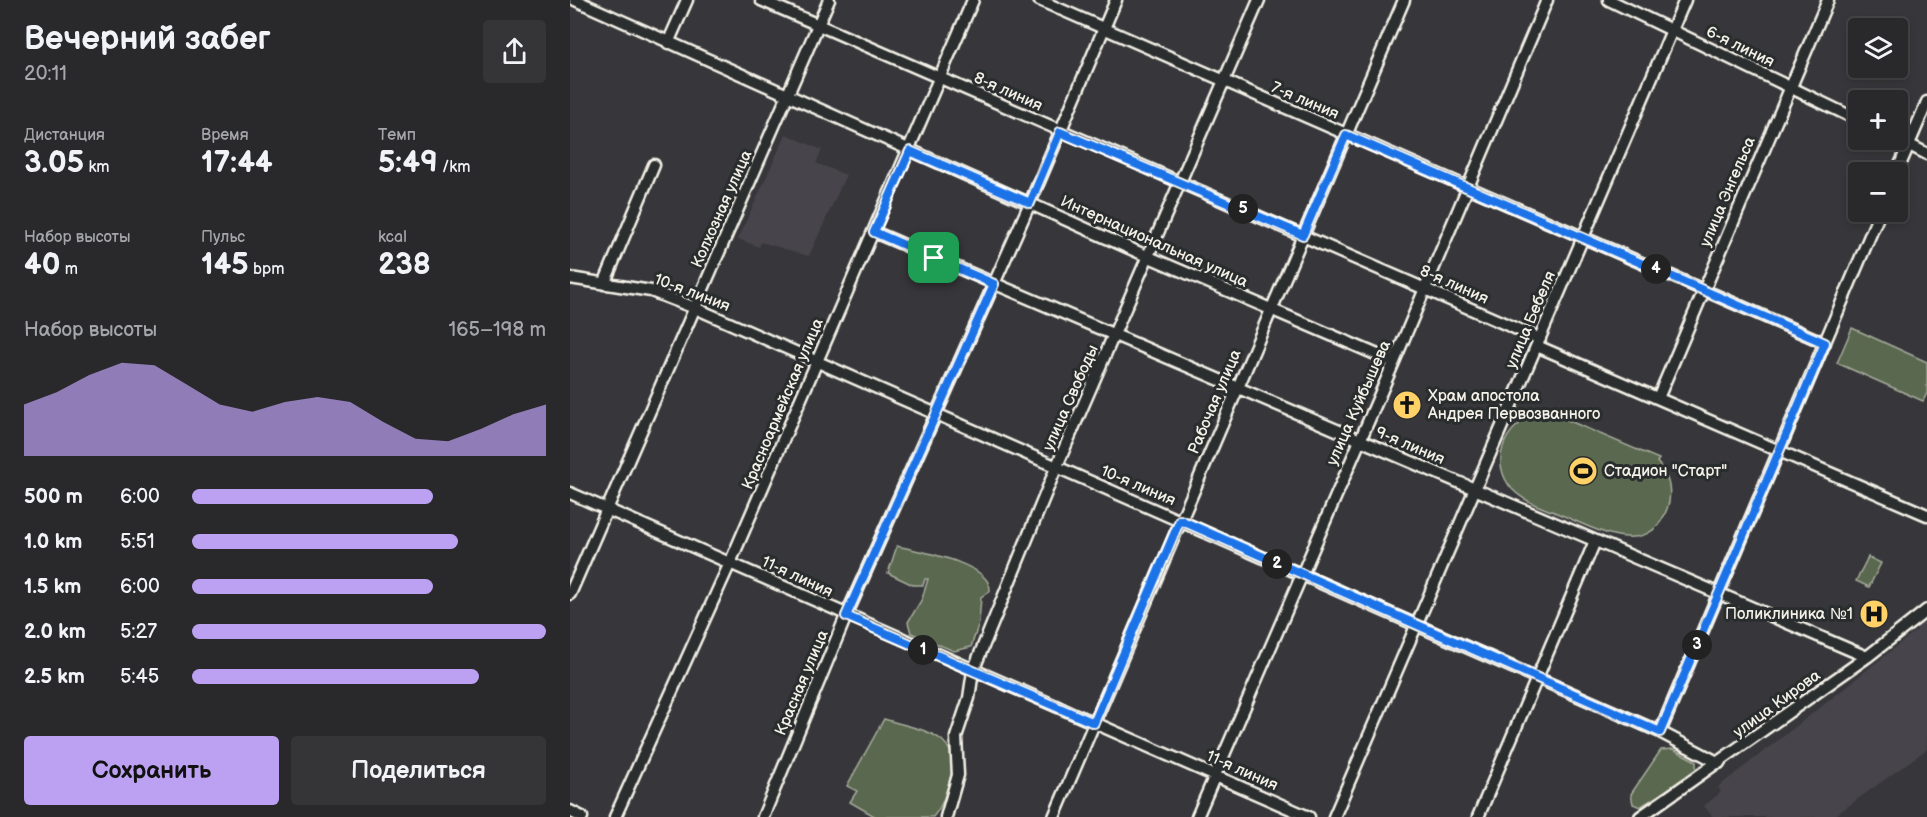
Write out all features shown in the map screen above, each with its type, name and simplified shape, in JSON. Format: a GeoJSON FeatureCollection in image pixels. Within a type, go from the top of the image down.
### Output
{"type":"FeatureCollection","features":[{"type":"Feature","properties":{"kind":"street","name":"Интернациональная улица"},"geometry":{"type":"LineString","coordinates":[[575,0],[668,44],[1149,257],[1394,362]]}},
{"type":"Feature","properties":{"kind":"street"},"geometry":{"type":"LineString","coordinates":[[668,44],[687,0]]}},
{"type":"Feature","properties":{"kind":"street","name":"8-я линия"},"geometry":{"type":"LineString","coordinates":[[761,0],[1060,132],[1303,235],[1425,289],[1658,398],[1927,515]]}},
{"type":"Feature","properties":{"kind":"street","name":"Колхозная улица"},"geometry":{"type":"LineString","coordinates":[[570,594],[829,0]]}},
{"type":"Feature","properties":{"kind":"street","name":"Красноармейская улица"},"geometry":{"type":"LineString","coordinates":[[615,817],[730,563],[910,151],[973,0]]}},
{"type":"Feature","properties":{"kind":"street","name":"7-я линия"},"geometry":{"type":"LineString","coordinates":[[1039,0],[1825,343]]}},
{"type":"Feature","properties":{"kind":"street","name":"Красная улица"},"geometry":{"type":"LineString","coordinates":[[763,817],[846,616],[1030,203],[1116,0]]}},
{"type":"Feature","properties":{"kind":"street","name":"улица Свободы"},"geometry":{"type":"LineString","coordinates":[[946,817],[958,775],[956,737],[969,698],[973,671],[1056,468],[1259,0]]}},
{"type":"Feature","properties":{"kind":"street","name":"Рабочая улица"},"geometry":{"type":"LineString","coordinates":[[1054,817],[1404,0]]}},
{"type":"Feature","properties":{"kind":"street","name":"улица Куйбышева"},"geometry":{"type":"LineString","coordinates":[[1197,817],[1394,362],[1547,0]]}},
{"type":"Feature","properties":{"kind":"street","name":"6-я линия"},"geometry":{"type":"LineString","coordinates":[[1609,0],[1848,115]]}},
{"type":"Feature","properties":{"kind":"street","name":"улица Бебеля"},"geometry":{"type":"LineString","coordinates":[[1334,817],[1685,0]]}},
{"type":"Feature","properties":{"kind":"street","name":"улица Энгельса"},"geometry":{"type":"LineString","coordinates":[[1658,398],[1702,290],[1828,0]]}},
{"type":"Feature","properties":{"kind":"street"},"geometry":{"type":"LineString","coordinates":[[1901,162],[1927,102]]}},
{"type":"Feature","properties":{"kind":"street"},"geometry":{"type":"LineString","coordinates":[[1909,145],[1927,154]]}},
{"type":"Feature","properties":{"kind":"street"},"geometry":{"type":"LineString","coordinates":[[604,284],[654,165]]}},
{"type":"Feature","properties":{"kind":"street"},"geometry":{"type":"LineString","coordinates":[[1660,732],[1876,222]]}},
{"type":"Feature","properties":{"kind":"street","name":"9-я линия"},"geometry":{"type":"LineString","coordinates":[[874,232],[1595,541],[1717,597],[1867,657]]}},
{"type":"Feature","properties":{"kind":"street","name":"10-я линия"},"geometry":{"type":"LineString","coordinates":[[570,278],[651,291],[695,308],[1660,732],[1719,763]]}},
{"type":"Feature","properties":{"kind":"street","name":"11-я линия"},"geometry":{"type":"LineString","coordinates":[[570,493],[1308,817]]}},
{"type":"Feature","properties":{"kind":"street"},"geometry":{"type":"LineString","coordinates":[[1478,817],[1595,541]]}},
{"type":"Feature","properties":{"kind":"street","name":"улица Кирова"},"geometry":{"type":"LineString","coordinates":[[1640,817],[1867,657],[1927,610]]}},
{"type":"Feature","properties":{"kind":"street"},"geometry":{"type":"LineString","coordinates":[[570,811],[582,817]]}},
{"type":"Feature","properties":{"kind":"shaded area"},"geometry":{"type":"Polygon","coordinates":[[[786,134],[822,150],[816,163],[846,175],[809,256],[761,242],[759,247],[738,239],[786,134]]]}},
{"type":"Feature","properties":{"kind":"shaded area"},"geometry":{"type":"Polygon","coordinates":[[[1924,622],[1927,623],[1927,749],[1833,817],[1713,817],[1704,806],[1721,792],[1718,787],[1831,699],[1924,622]]]}},
{"type":"Feature","properties":{"kind":"green space"},"geometry":{"type":"Polygon","coordinates":[[[1852,328],[1927,362],[1927,393],[1923,401],[1837,363],[1852,328]]]}},
{"type":"Feature","properties":{"kind":"green space","name":"Стадион \"Старт\""},"geometry":{"type":"Polygon","coordinates":[[[1539,408],[1659,459],[1657,462],[1667,478],[1670,497],[1659,524],[1648,533],[1635,537],[1606,533],[1536,505],[1517,494],[1505,479],[1501,457],[1503,446],[1515,428],[1535,416],[1539,408]]]}},
{"type":"Feature","properties":{"kind":"green space"},"geometry":{"type":"Polygon","coordinates":[[[897,546],[952,560],[979,573],[987,581],[990,591],[981,597],[979,623],[971,647],[954,651],[911,633],[908,622],[922,599],[928,579],[925,579],[923,585],[913,585],[888,573],[897,546]]]}},
{"type":"Feature","properties":{"kind":"green space"},"geometry":{"type":"Polygon","coordinates":[[[1868,557],[1881,563],[1869,587],[1856,581],[1868,557]]]}},
{"type":"Feature","properties":{"kind":"green space"},"geometry":{"type":"Polygon","coordinates":[[[884,719],[936,736],[951,753],[952,766],[949,783],[941,805],[933,817],[876,817],[850,802],[857,791],[847,786],[884,719]]]}},
{"type":"Feature","properties":{"kind":"green space"},"geometry":{"type":"Polygon","coordinates":[[[1673,749],[1696,761],[1696,772],[1640,807],[1633,804],[1631,794],[1661,750],[1673,749]]]}},
{"type":"Feature","properties":{"kind":"place","name":"Храм апостола Андрея Первозванного"},"geometry":{"type":"Point","coordinates":[1407,405]}},
{"type":"Feature","properties":{"kind":"place","name":"Стадион \"Старт\""},"geometry":{"type":"Point","coordinates":[1583,471]}},
{"type":"Feature","properties":{"kind":"place","name":"Поликлиника №1"},"geometry":{"type":"Point","coordinates":[1874,614]}},
{"type":"Feature","properties":{"kind":"route"},"geometry":{"type":"LineString","coordinates":[[1060,132],[1303,235],[1346,135],[1825,343],[1660,732],[1415,626],[1180,520],[1094,723],[846,616],[994,284],[934,258],[874,232],[910,151],[1030,203],[1060,132]]}}]}
